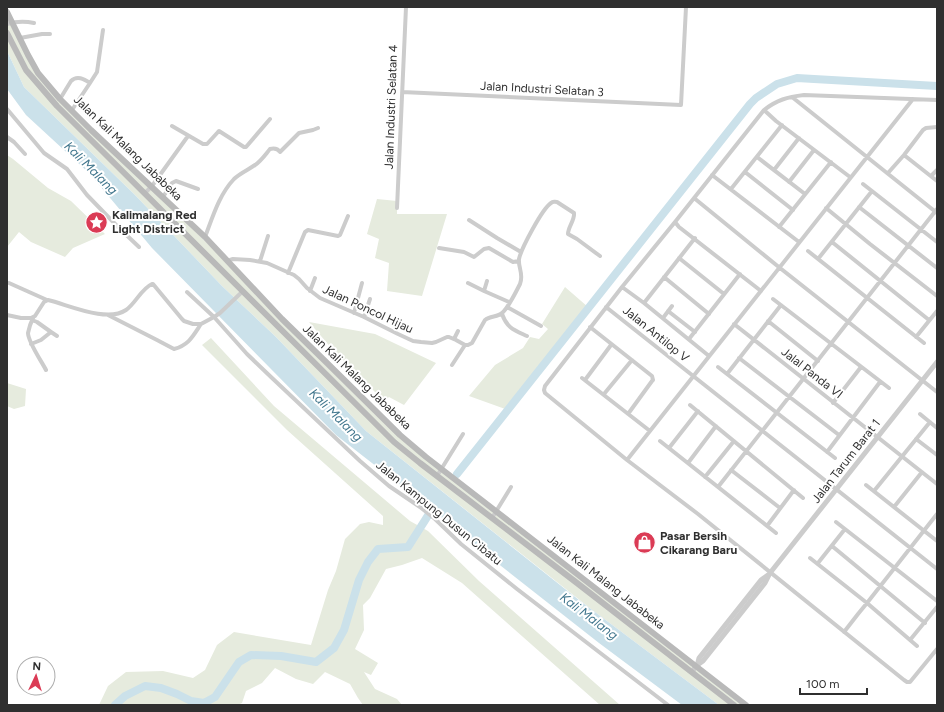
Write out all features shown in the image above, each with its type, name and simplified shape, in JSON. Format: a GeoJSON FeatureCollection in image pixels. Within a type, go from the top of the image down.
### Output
{"type":"FeatureCollection","features":[{"type":"Feature","properties":{"kind":"main road","name":"Jalan Kali Malang Jababeka"},"geometry":{"type":"LineString","coordinates":[[7,12],[10,23],[20,38],[38,73],[60,99],[205,237],[292,329],[400,435],[746,705]]}},
{"type":"Feature","properties":{"kind":"main road","name":"Jalan Kali Malang Jababeka"},"geometry":{"type":"LineString","coordinates":[[7,33],[22,63],[33,79],[60,110],[145,193],[241,293],[394,442],[734,705]]}},
{"type":"Feature","properties":{"kind":"main road"},"geometry":{"type":"LineString","coordinates":[[319,368],[325,362]]}},
{"type":"Feature","properties":{"kind":"street","name":"Jalan Industri Selatan 4"},"geometry":{"type":"LineString","coordinates":[[397,208],[406,7]]}},
{"type":"Feature","properties":{"kind":"street","name":"Jalan Industri Selatan 3"},"geometry":{"type":"LineString","coordinates":[[402,92],[681,105],[686,7]]}},
{"type":"Feature","properties":{"kind":"street"},"geometry":{"type":"LineString","coordinates":[[10,23],[24,21],[34,23]]}},
{"type":"Feature","properties":{"kind":"street"},"geometry":{"type":"LineString","coordinates":[[72,110],[96,74],[103,30]]}},
{"type":"Feature","properties":{"kind":"street"},"geometry":{"type":"LineString","coordinates":[[20,38],[50,34]]}},
{"type":"Feature","properties":{"kind":"street"},"geometry":{"type":"LineString","coordinates":[[60,99],[71,81],[74,79],[82,79],[90,83]]}},
{"type":"Feature","properties":{"kind":"street"},"geometry":{"type":"LineString","coordinates":[[937,100],[804,95],[779,101],[764,110],[590,327],[545,386],[544,391],[545,394],[627,460],[698,514],[907,682],[910,682],[937,649]]}},
{"type":"Feature","properties":{"kind":"street"},"geometry":{"type":"LineString","coordinates":[[718,487],[936,211],[792,97]]}},
{"type":"Feature","properties":{"kind":"street"},"geometry":{"type":"LineString","coordinates":[[627,460],[913,99]]}},
{"type":"Feature","properties":{"kind":"street"},"geometry":{"type":"LineString","coordinates":[[7,110],[44,153],[67,169],[86,195],[139,247]]}},
{"type":"Feature","properties":{"kind":"street"},"geometry":{"type":"LineString","coordinates":[[764,110],[782,126],[850,178]]}},
{"type":"Feature","properties":{"kind":"street"},"geometry":{"type":"LineString","coordinates":[[172,126],[206,145],[218,132],[220,132],[246,147],[270,119]]}},
{"type":"Feature","properties":{"kind":"street"},"geometry":{"type":"LineString","coordinates":[[731,189],[782,126]]}},
{"type":"Feature","properties":{"kind":"street"},"geometry":{"type":"LineString","coordinates":[[888,173],[923,130],[926,128],[937,127]]}},
{"type":"Feature","properties":{"kind":"street"},"geometry":{"type":"LineString","coordinates":[[205,237],[222,194],[235,178],[255,165],[270,149],[280,152],[299,133],[318,128]]}},
{"type":"Feature","properties":{"kind":"street"},"geometry":{"type":"LineString","coordinates":[[145,193],[152,186],[188,136]]}},
{"type":"Feature","properties":{"kind":"street"},"geometry":{"type":"LineString","coordinates":[[7,137],[25,154]]}},
{"type":"Feature","properties":{"kind":"street"},"geometry":{"type":"LineString","coordinates":[[774,170],[799,138]]}},
{"type":"Feature","properties":{"kind":"street"},"geometry":{"type":"LineString","coordinates":[[788,182],[814,150]]}},
{"type":"Feature","properties":{"kind":"street"},"geometry":{"type":"LineString","coordinates":[[904,155],[937,181]]}},
{"type":"Feature","properties":{"kind":"street"},"geometry":{"type":"LineString","coordinates":[[757,157],[805,194]]}},
{"type":"Feature","properties":{"kind":"street"},"geometry":{"type":"LineString","coordinates":[[779,227],[831,162]]}},
{"type":"Feature","properties":{"kind":"street"},"geometry":{"type":"LineString","coordinates":[[932,176],[937,170]]}},
{"type":"Feature","properties":{"kind":"street"},"geometry":{"type":"LineString","coordinates":[[745,172],[793,210]]}},
{"type":"Feature","properties":{"kind":"street"},"geometry":{"type":"LineString","coordinates":[[712,174],[799,242]]}},
{"type":"Feature","properties":{"kind":"street"},"geometry":{"type":"LineString","coordinates":[[163,197],[172,183],[176,181],[198,189]]}},
{"type":"Feature","properties":{"kind":"street"},"geometry":{"type":"LineString","coordinates":[[863,184],[937,242]]}},
{"type":"Feature","properties":{"kind":"street"},"geometry":{"type":"LineString","coordinates":[[818,259],[872,191]]}},
{"type":"Feature","properties":{"kind":"street"},"geometry":{"type":"LineString","coordinates":[[694,198],[937,392]]}},
{"type":"Feature","properties":{"kind":"street"},"geometry":{"type":"LineString","coordinates":[[452,366],[465,345],[472,343],[485,320],[502,314],[508,305],[522,278],[519,261],[521,252],[532,230],[546,208],[552,202],[557,202],[574,213],[568,234],[600,256]]}},
{"type":"Feature","properties":{"kind":"street"},"geometry":{"type":"LineString","coordinates":[[859,207],[937,268]]}},
{"type":"Feature","properties":{"kind":"street"},"geometry":{"type":"LineString","coordinates":[[826,208],[937,296]]}},
{"type":"Feature","properties":{"kind":"street"},"geometry":{"type":"LineString","coordinates":[[288,273],[305,232],[308,230],[338,236],[340,235],[348,216]]}},
{"type":"Feature","properties":{"kind":"street"},"geometry":{"type":"LineString","coordinates":[[469,220],[521,252]]}},
{"type":"Feature","properties":{"kind":"street"},"geometry":{"type":"LineString","coordinates":[[675,222],[679,227],[761,291]]}},
{"type":"Feature","properties":{"kind":"street"},"geometry":{"type":"LineString","coordinates":[[260,261],[268,236]]}},
{"type":"Feature","properties":{"kind":"street"},"geometry":{"type":"LineString","coordinates":[[644,303],[695,238]]}},
{"type":"Feature","properties":{"kind":"street"},"geometry":{"type":"LineString","coordinates":[[832,242],[929,320]]}},
{"type":"Feature","properties":{"kind":"street"},"geometry":{"type":"LineString","coordinates":[[439,248],[464,252],[474,257],[484,249],[489,248],[513,262],[519,261]]}},
{"type":"Feature","properties":{"kind":"street"},"geometry":{"type":"LineString","coordinates":[[808,251],[924,343]]}},
{"type":"Feature","properties":{"kind":"street"},"geometry":{"type":"LineString","coordinates":[[679,258],[724,294]]}},
{"type":"Feature","properties":{"kind":"street","name":"Jalan Poncol Hijau"},"geometry":{"type":"LineString","coordinates":[[227,261],[233,259],[267,263],[299,279],[310,291],[320,298],[364,317],[413,341],[432,343],[447,337],[454,338]]}},
{"type":"Feature","properties":{"kind":"street"},"geometry":{"type":"LineString","coordinates":[[689,339],[740,274]]}},
{"type":"Feature","properties":{"kind":"street"},"geometry":{"type":"LineString","coordinates":[[310,291],[314,278]]}},
{"type":"Feature","properties":{"kind":"street"},"geometry":{"type":"LineString","coordinates":[[664,278],[709,314]]}},
{"type":"Feature","properties":{"kind":"street"},"geometry":{"type":"LineString","coordinates":[[484,291],[487,281]]}},
{"type":"Feature","properties":{"kind":"street"},"geometry":{"type":"LineString","coordinates":[[9,283],[47,300],[102,315],[120,313],[127,309],[145,288],[152,284],[182,319],[190,323],[201,324]]}},
{"type":"Feature","properties":{"kind":"street"},"geometry":{"type":"LineString","coordinates":[[354,313],[362,283]]}},
{"type":"Feature","properties":{"kind":"street"},"geometry":{"type":"LineString","coordinates":[[468,283],[508,305],[541,326]]}},
{"type":"Feature","properties":{"kind":"street"},"geometry":{"type":"LineString","coordinates":[[622,287],[709,356]]}},
{"type":"Feature","properties":{"kind":"street","name":"Jalan Kampung Dusun Cibatu"},"geometry":{"type":"LineString","coordinates":[[187,292],[214,317],[271,377],[360,461],[389,486],[420,507],[499,574],[668,705]]}},
{"type":"Feature","properties":{"kind":"street"},"geometry":{"type":"LineString","coordinates":[[108,315],[174,349],[186,344],[201,324],[214,317],[241,293]]}},
{"type":"Feature","properties":{"kind":"street"},"geometry":{"type":"LineString","coordinates":[[364,317],[370,299]]}},
{"type":"Feature","properties":{"kind":"street"},"geometry":{"type":"LineString","coordinates":[[773,299],[888,388]]}},
{"type":"Feature","properties":{"kind":"street"},"geometry":{"type":"LineString","coordinates":[[46,370],[31,344],[28,332],[32,319],[42,304],[47,300]]}},
{"type":"Feature","properties":{"kind":"street"},"geometry":{"type":"LineString","coordinates":[[727,374],[781,305]]}},
{"type":"Feature","properties":{"kind":"street"},"geometry":{"type":"LineString","coordinates":[[663,318],[672,306]]}},
{"type":"Feature","properties":{"kind":"street","name":"Jalan Antilop V"},"geometry":{"type":"LineString","coordinates":[[606,307],[937,569]]}},
{"type":"Feature","properties":{"kind":"street"},"geometry":{"type":"LineString","coordinates":[[668,311],[695,332]]}},
{"type":"Feature","properties":{"kind":"street"},"geometry":{"type":"LineString","coordinates":[[916,337],[937,311]]}},
{"type":"Feature","properties":{"kind":"street"},"geometry":{"type":"LineString","coordinates":[[502,314],[504,321],[511,328],[527,336]]}},
{"type":"Feature","properties":{"kind":"street"},"geometry":{"type":"LineString","coordinates":[[7,315],[32,319],[57,336]]}},
{"type":"Feature","properties":{"kind":"street"},"geometry":{"type":"LineString","coordinates":[[768,321],[818,361]]}},
{"type":"Feature","properties":{"kind":"street","name":"Jalal Panda VI"},"geometry":{"type":"LineString","coordinates":[[734,324],[937,484]]}},
{"type":"Feature","properties":{"kind":"street"},"geometry":{"type":"LineString","coordinates":[[590,327],[652,376],[653,380],[628,414]]}},
{"type":"Feature","properties":{"kind":"street"},"geometry":{"type":"LineString","coordinates":[[458,331],[454,338],[465,345]]}},
{"type":"Feature","properties":{"kind":"street"},"geometry":{"type":"LineString","coordinates":[[31,344],[41,340],[51,332]]}},
{"type":"Feature","properties":{"kind":"street"},"geometry":{"type":"LineString","coordinates":[[611,345],[583,379],[650,431]]}},
{"type":"Feature","properties":{"kind":"street"},"geometry":{"type":"LineString","coordinates":[[739,358],[839,435]]}},
{"type":"Feature","properties":{"kind":"street"},"geometry":{"type":"LineString","coordinates":[[604,394],[632,360]]}},
{"type":"Feature","properties":{"kind":"street","name":"Jalan Tarum Barat 1"},"geometry":{"type":"LineString","coordinates":[[692,672],[699,658],[761,580],[770,573],[937,362]]}},
{"type":"Feature","properties":{"kind":"street"},"geometry":{"type":"LineString","coordinates":[[718,367],[835,458]]}},
{"type":"Feature","properties":{"kind":"street"},"geometry":{"type":"LineString","coordinates":[[833,403],[861,367]]}},
{"type":"Feature","properties":{"kind":"street"},"geometry":{"type":"LineString","coordinates":[[827,452],[880,382]]}},
{"type":"Feature","properties":{"kind":"street"},"geometry":{"type":"LineString","coordinates":[[690,405],[803,498]]}},
{"type":"Feature","properties":{"kind":"street"},"geometry":{"type":"LineString","coordinates":[[669,448],[698,411]]}},
{"type":"Feature","properties":{"kind":"street"},"geometry":{"type":"LineString","coordinates":[[920,414],[937,428]]}},
{"type":"Feature","properties":{"kind":"street"},"geometry":{"type":"LineString","coordinates":[[874,491],[930,422]]}},
{"type":"Feature","properties":{"kind":"street"},"geometry":{"type":"LineString","coordinates":[[688,463],[716,426]]}},
{"type":"Feature","properties":{"kind":"street"},"geometry":{"type":"LineString","coordinates":[[439,477],[463,434]]}},
{"type":"Feature","properties":{"kind":"street"},"geometry":{"type":"LineString","coordinates":[[916,439],[937,455]]}},
{"type":"Feature","properties":{"kind":"street"},"geometry":{"type":"LineString","coordinates":[[660,441],[776,533]]}},
{"type":"Feature","properties":{"kind":"street"},"geometry":{"type":"LineString","coordinates":[[705,477],[734,441]]}},
{"type":"Feature","properties":{"kind":"street"},"geometry":{"type":"LineString","coordinates":[[731,470],[780,508]]}},
{"type":"Feature","properties":{"kind":"street"},"geometry":{"type":"LineString","coordinates":[[894,507],[922,472]]}},
{"type":"Feature","properties":{"kind":"street"},"geometry":{"type":"LineString","coordinates":[[866,485],[937,541]]}},
{"type":"Feature","properties":{"kind":"street"},"geometry":{"type":"LineString","coordinates":[[492,518],[511,487]]}},
{"type":"Feature","properties":{"kind":"street"},"geometry":{"type":"LineString","coordinates":[[767,526],[794,490]]}},
{"type":"Feature","properties":{"kind":"street"},"geometry":{"type":"LineString","coordinates":[[844,632],[937,514]]}},
{"type":"Feature","properties":{"kind":"street"},"geometry":{"type":"LineString","coordinates":[[836,522],[937,601]]}},
{"type":"Feature","properties":{"kind":"street"},"geometry":{"type":"LineString","coordinates":[[818,564],[844,529]]}},
{"type":"Feature","properties":{"kind":"street"},"geometry":{"type":"LineString","coordinates":[[832,546],[925,622]]}},
{"type":"Feature","properties":{"kind":"street"},"geometry":{"type":"LineString","coordinates":[[810,558],[918,646]]}},
{"type":"Feature","properties":{"kind":"street"},"geometry":{"type":"LineString","coordinates":[[910,640],[937,607]]}},
{"type":"Feature","properties":{"kind":"shaded area"},"geometry":{"type":"Polygon","coordinates":[[[7,12],[38,73],[115,152],[400,435],[746,705],[719,705],[591,609],[366,431],[276,337],[222,286],[135,195],[24,87],[7,51],[7,12]]]}},
{"type":"Feature","properties":{"kind":"shaded area"},"geometry":{"type":"Polygon","coordinates":[[[7,155],[48,188],[71,201],[105,234],[73,248],[65,257],[31,242],[19,232],[7,247],[7,155]]]}},
{"type":"Feature","properties":{"kind":"shaded area"},"geometry":{"type":"Polygon","coordinates":[[[377,199],[397,201],[397,214],[447,214],[422,296],[387,291],[389,263],[375,258],[379,239],[367,234],[377,199]]]}},
{"type":"Feature","properties":{"kind":"shaded area"},"geometry":{"type":"Polygon","coordinates":[[[565,287],[588,307],[508,410],[469,396],[495,365],[523,348],[530,337],[539,339],[548,329],[542,324],[565,287]]]}},
{"type":"Feature","properties":{"kind":"shaded area"},"geometry":{"type":"Polygon","coordinates":[[[309,322],[375,334],[436,363],[404,405],[389,397],[384,401],[333,350],[309,322]]]}},
{"type":"Feature","properties":{"kind":"shaded area"},"geometry":{"type":"Polygon","coordinates":[[[211,338],[274,406],[410,521],[428,531],[479,581],[620,705],[600,705],[462,583],[422,558],[386,569],[370,598],[363,605],[364,630],[355,649],[378,663],[371,675],[364,672],[375,689],[397,699],[402,705],[363,705],[350,684],[325,672],[313,684],[296,679],[275,668],[262,683],[246,691],[242,703],[237,705],[99,705],[108,686],[126,672],[163,671],[193,678],[205,670],[217,645],[234,632],[311,645],[328,590],[336,571],[345,539],[360,524],[369,522],[383,525],[383,516],[287,430],[202,345],[211,338]]]}},
{"type":"Feature","properties":{"kind":"shaded area"},"geometry":{"type":"Polygon","coordinates":[[[7,383],[26,389],[25,406],[14,409],[7,406],[7,383]]]}},
{"type":"Feature","properties":{"kind":"water","name":"Kali Malang"},"geometry":{"type":"Polygon","coordinates":[[[7,51],[24,87],[135,195],[222,286],[276,337],[366,431],[579,600],[719,705],[682,705],[599,643],[336,435],[152,248],[90,174],[26,115],[7,89],[7,51]]]}},
{"type":"Feature","properties":{"kind":"waterway"},"geometry":{"type":"LineString","coordinates":[[457,474],[756,98],[777,84],[797,78],[937,86]]}},
{"type":"Feature","properties":{"kind":"waterway"},"geometry":{"type":"LineString","coordinates":[[115,705],[125,696],[145,686],[161,688],[191,701],[204,703],[215,697],[239,662],[251,655],[281,656],[316,662],[334,648],[344,630],[359,580],[368,562],[378,549],[408,547],[429,514]]}},
{"type":"Feature","properties":{"kind":"place","name":"Kalimalang Red Light District"},"geometry":{"type":"Point","coordinates":[96,222]}},
{"type":"Feature","properties":{"kind":"place","name":"Pasar Bersih Cikarang Baru"},"geometry":{"type":"Point","coordinates":[645,543]}}]}
